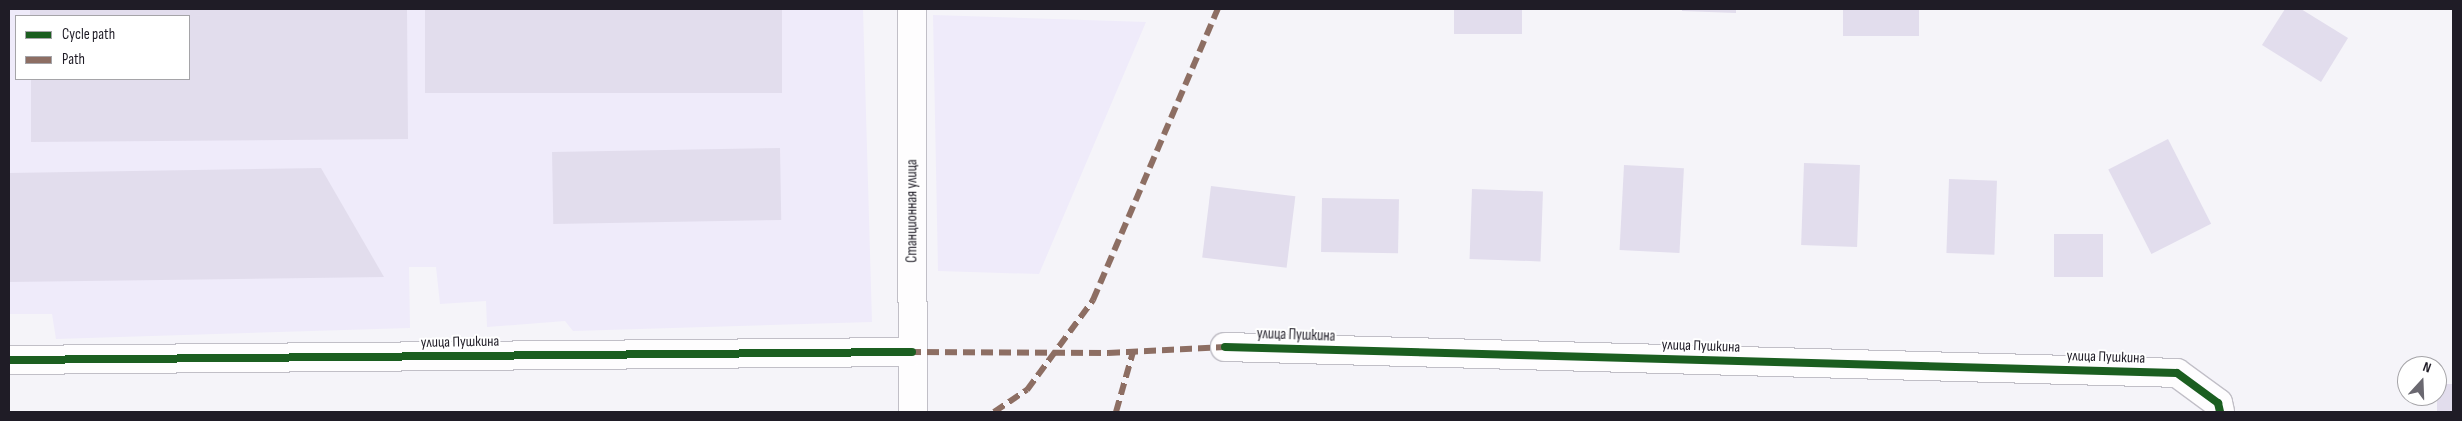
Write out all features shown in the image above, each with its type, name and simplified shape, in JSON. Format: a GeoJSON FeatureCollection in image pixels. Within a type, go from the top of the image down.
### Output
{"type":"FeatureCollection","features":[{"type":"Feature","properties":{"kind":"street","name":"Станционная улица"},"geometry":{"type":"LineString","coordinates":[[912,9],[913,412]]}},
{"type":"Feature","properties":{"kind":"street","name":"улица Пушкина"},"geometry":{"type":"LineString","coordinates":[[1225,347],[2177,373],[2218,404],[2220,412]]}},
{"type":"Feature","properties":{"kind":"street","name":"улица Пушкина"},"geometry":{"type":"LineString","coordinates":[[9,360],[912,352]]}},
{"type":"Feature","properties":{"kind":"shaded area"},"geometry":{"type":"Polygon","coordinates":[[[9,9],[863,9],[872,322],[573,331],[565,321],[487,327],[486,301],[440,304],[436,267],[409,267],[410,328],[56,339],[52,314],[9,314],[9,9]]]}},
{"type":"Feature","properties":{"kind":"shaded area"},"geometry":{"type":"Polygon","coordinates":[[[933,15],[1146,22],[1039,274],[938,271],[933,15]]]}},
{"type":"Feature","properties":{"kind":"building"},"geometry":{"type":"Polygon","coordinates":[[[30,9],[407,9],[408,139],[31,142],[31,80],[190,80],[190,15],[30,15],[30,9]]]}},
{"type":"Feature","properties":{"kind":"building"},"geometry":{"type":"Polygon","coordinates":[[[425,9],[782,9],[782,93],[425,93],[425,9]]]}},
{"type":"Feature","properties":{"kind":"building"},"geometry":{"type":"Polygon","coordinates":[[[1454,9],[1522,9],[1522,34],[1454,34],[1454,9]]]}},
{"type":"Feature","properties":{"kind":"building"},"geometry":{"type":"Polygon","coordinates":[[[1682,9],[1736,9],[1736,13],[1682,11],[1682,9]]]}},
{"type":"Feature","properties":{"kind":"building"},"geometry":{"type":"Polygon","coordinates":[[[1843,9],[1919,9],[1919,36],[1843,36],[1843,9]]]}},
{"type":"Feature","properties":{"kind":"building"},"geometry":{"type":"Polygon","coordinates":[[[2285,9],[2301,9],[2348,38],[2321,82],[2262,45],[2285,9]]]}},
{"type":"Feature","properties":{"kind":"building"},"geometry":{"type":"Polygon","coordinates":[[[2168,139],[2211,224],[2151,254],[2108,169],[2168,139]]]}},
{"type":"Feature","properties":{"kind":"building"},"geometry":{"type":"Polygon","coordinates":[[[780,148],[781,220],[553,224],[552,152],[780,148]]]}},
{"type":"Feature","properties":{"kind":"building"},"geometry":{"type":"Polygon","coordinates":[[[1804,163],[1860,165],[1857,247],[1801,245],[1804,163]]]}},
{"type":"Feature","properties":{"kind":"building"},"geometry":{"type":"Polygon","coordinates":[[[1624,165],[1684,168],[1679,253],[1620,250],[1624,165]]]}},
{"type":"Feature","properties":{"kind":"building"},"geometry":{"type":"Polygon","coordinates":[[[321,168],[384,277],[9,282],[9,173],[321,168]]]}},
{"type":"Feature","properties":{"kind":"building"},"geometry":{"type":"Polygon","coordinates":[[[1949,179],[1997,181],[1994,255],[1946,253],[1949,179]]]}},
{"type":"Feature","properties":{"kind":"building"},"geometry":{"type":"Polygon","coordinates":[[[1211,186],[1295,196],[1287,268],[1202,257],[1211,186]]]}},
{"type":"Feature","properties":{"kind":"building"},"geometry":{"type":"Polygon","coordinates":[[[1472,189],[1543,191],[1541,261],[1470,259],[1472,189]]]}},
{"type":"Feature","properties":{"kind":"building"},"geometry":{"type":"Polygon","coordinates":[[[1322,198],[1399,199],[1398,253],[1321,252],[1322,198]]]}},
{"type":"Feature","properties":{"kind":"building"},"geometry":{"type":"Polygon","coordinates":[[[2054,234],[2103,234],[2103,277],[2054,277],[2054,234]]]}},
{"type":"Feature","properties":{"kind":"building"},"geometry":{"type":"Polygon","coordinates":[[[2447,384],[2453,384],[2453,412],[2437,412],[2437,406],[2447,406],[2447,384]]]}},
{"type":"Feature","properties":{"kind":"marked path"},"geometry":{"type":"LineString","coordinates":[[994,412],[1027,390],[1093,300],[1218,9]]}},
{"type":"Feature","properties":{"kind":"marked path"},"geometry":{"type":"LineString","coordinates":[[909,352],[1108,353],[1225,347]]}},
{"type":"Feature","properties":{"kind":"marked path"},"geometry":{"type":"LineString","coordinates":[[1116,412],[1133,352]]}},
{"type":"Feature","properties":{"kind":"cycle path"},"geometry":{"type":"LineString","coordinates":[[1225,347],[2177,373],[2218,403],[2220,412]]}},
{"type":"Feature","properties":{"kind":"cycle path"},"geometry":{"type":"LineString","coordinates":[[9,360],[912,352]]}}]}
